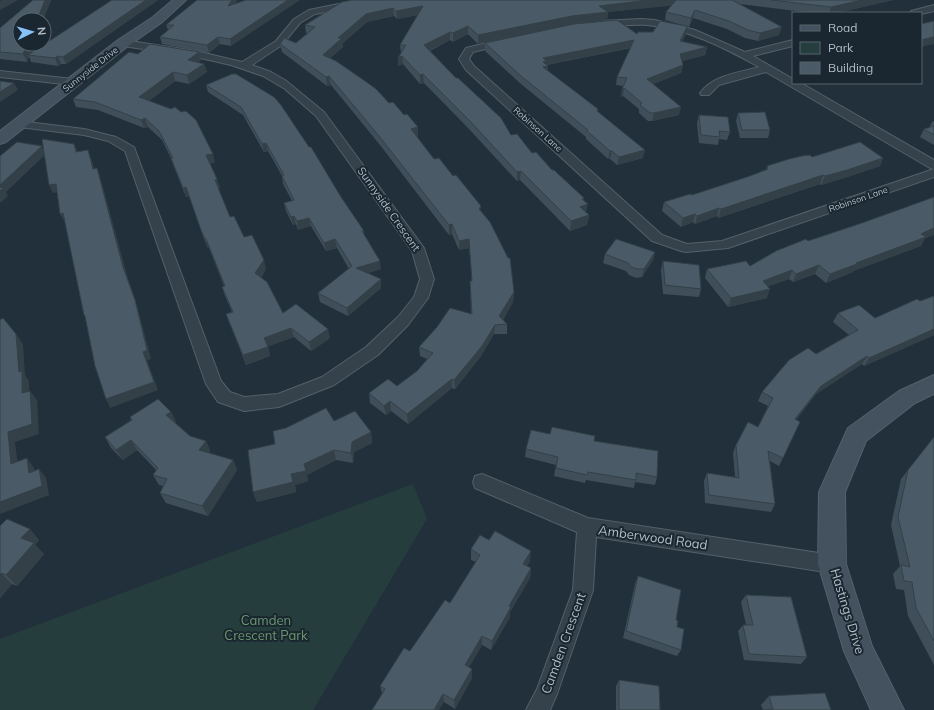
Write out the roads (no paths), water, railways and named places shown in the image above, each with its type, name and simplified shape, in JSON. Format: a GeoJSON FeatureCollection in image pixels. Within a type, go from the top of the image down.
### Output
{"type":"FeatureCollection","features":[{"type":"Feature","properties":{"kind":"street","name":"Sunnyside Drive"},"geometry":{"type":"LineString","coordinates":[[0,138],[123,44],[157,20],[180,0]]}},
{"type":"Feature","properties":{"kind":"street"},"geometry":{"type":"LineString","coordinates":[[244,65],[279,43],[297,21],[312,12],[371,0]]}},
{"type":"Feature","properties":{"kind":"street"},"geometry":{"type":"LineString","coordinates":[[918,12],[934,8]]}},
{"type":"Feature","properties":{"kind":"street"},"geometry":{"type":"LineString","coordinates":[[586,26],[618,22],[655,23],[686,30],[716,41],[745,55],[792,82]]}},
{"type":"Feature","properties":{"kind":"street","name":"Robinson Lane"},"geometry":{"type":"LineString","coordinates":[[517,39],[469,50],[464,59],[470,68],[657,238],[686,248],[723,245],[934,173]]}},
{"type":"Feature","properties":{"kind":"street"},"geometry":{"type":"LineString","coordinates":[[745,55],[792,43]]}},
{"type":"Feature","properties":{"kind":"street","name":"Sunnyside Crescent"},"geometry":{"type":"LineString","coordinates":[[19,124],[84,132],[112,139],[130,149],[214,384],[224,397],[244,404],[279,400],[328,381],[372,351],[403,321],[421,298],[427,279],[420,251],[320,114],[288,87],[267,74],[244,65],[182,53],[123,44]]}},
{"type":"Feature","properties":{"kind":"street"},"geometry":{"type":"LineString","coordinates":[[705,93],[715,83],[768,68]]}},
{"type":"Feature","properties":{"kind":"street"},"geometry":{"type":"LineString","coordinates":[[0,74],[73,82]]}},
{"type":"Feature","properties":{"kind":"street"},"geometry":{"type":"LineString","coordinates":[[795,84],[934,165]]}},
{"type":"Feature","properties":{"kind":"street","name":"Hastings Drive"},"geometry":{"type":"LineString","coordinates":[[888,710],[859,651],[832,564],[832,492],[857,435],[907,398],[934,384]]}},
{"type":"Feature","properties":{"kind":"street","name":"Amberwood Road"},"geometry":{"type":"LineString","coordinates":[[482,482],[588,527],[832,564]]}},
{"type":"Feature","properties":{"kind":"street","name":"Camden Crescent"},"geometry":{"type":"LineString","coordinates":[[538,710],[546,694],[583,590],[588,527]]}},
{"type":"Feature","properties":{"kind":"park label","name":"Camden Crescent Park"},"geometry":{"type":"Point","coordinates":[266,628]}}]}
